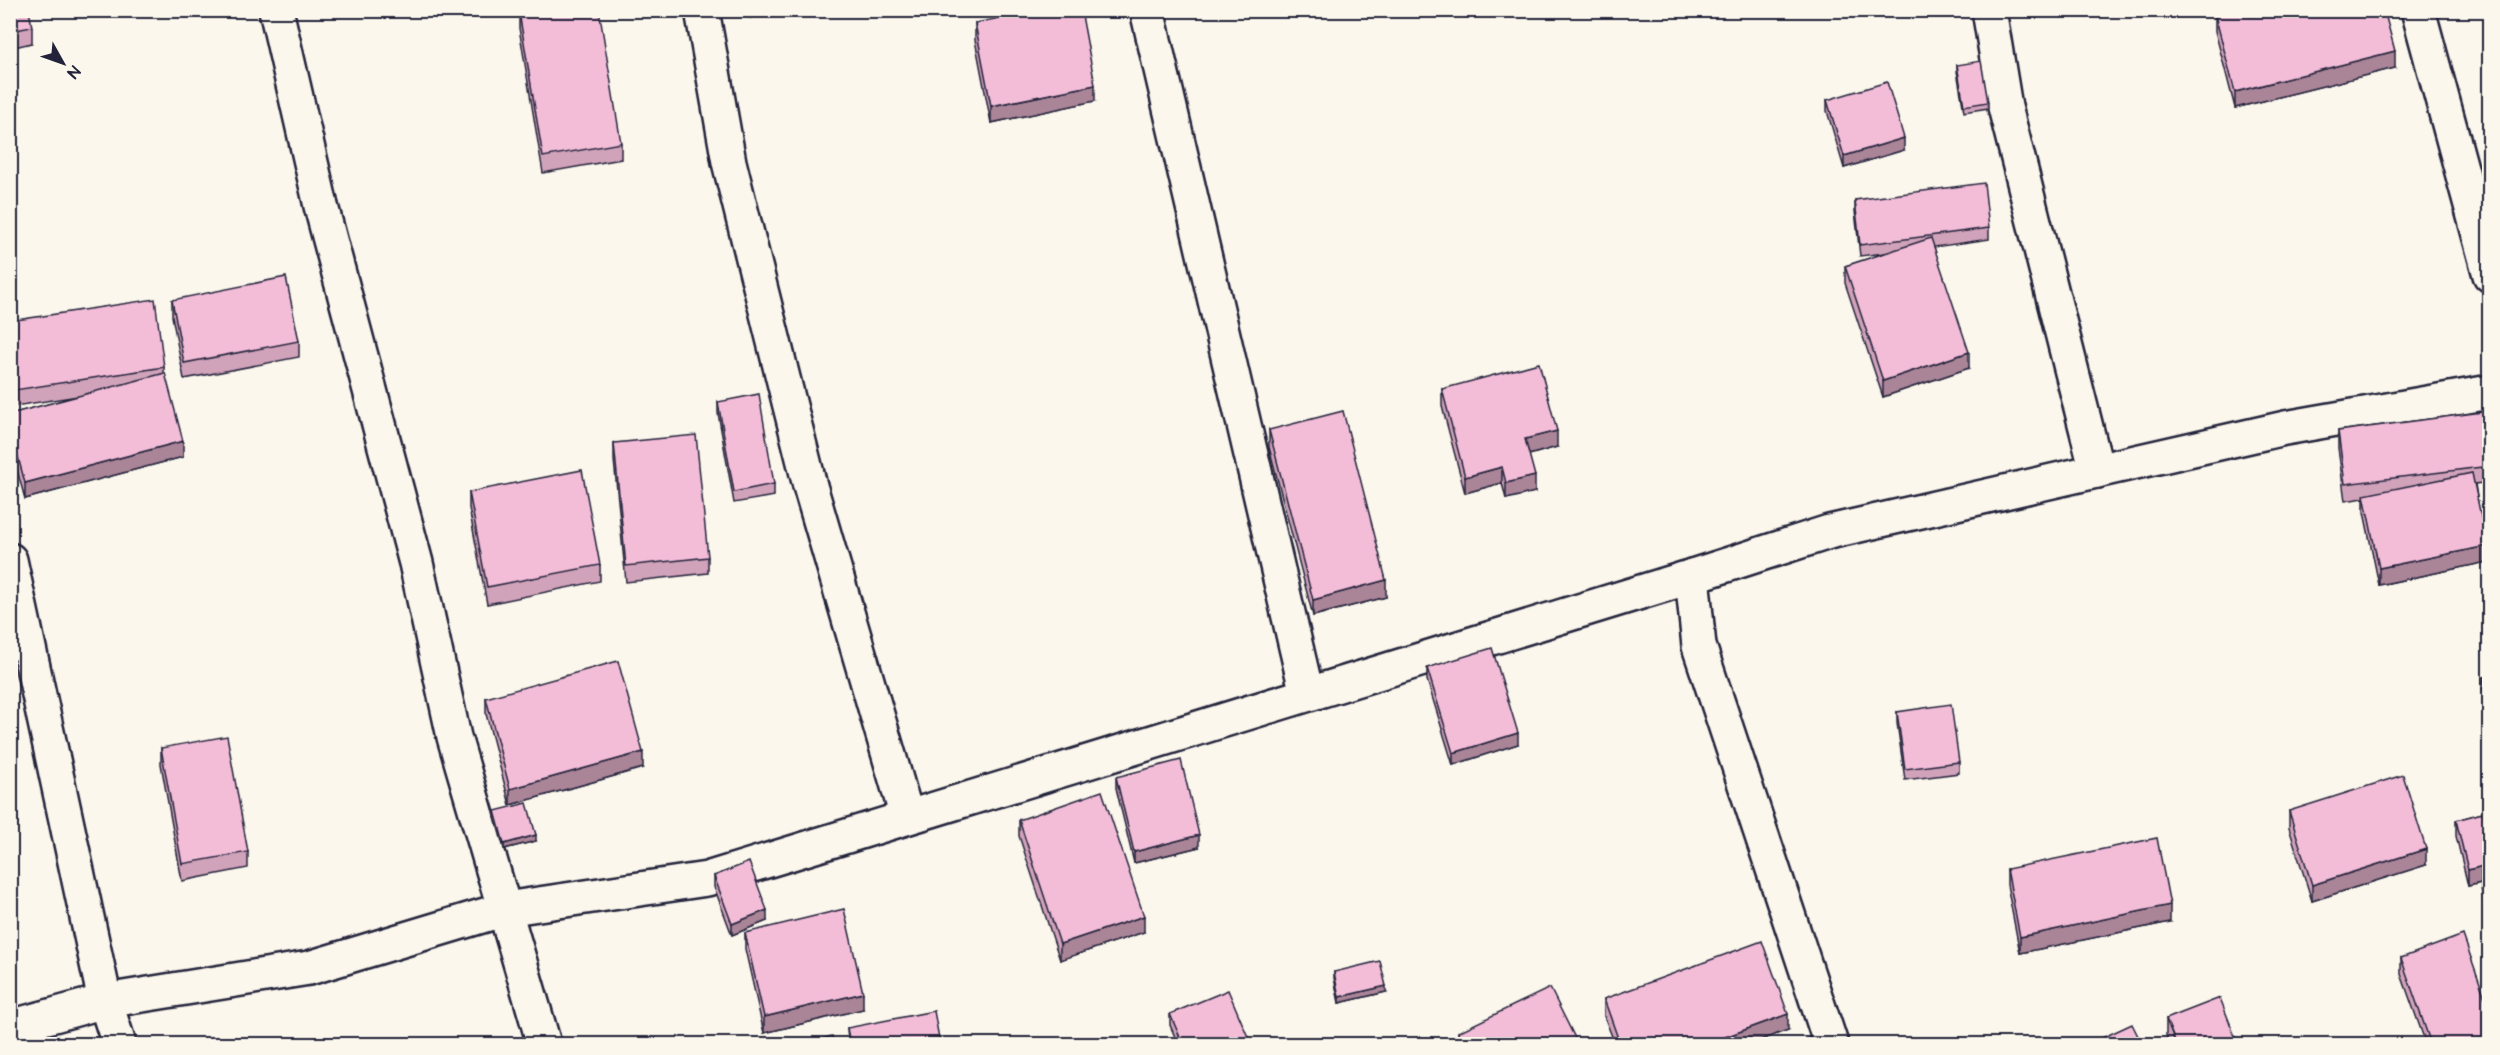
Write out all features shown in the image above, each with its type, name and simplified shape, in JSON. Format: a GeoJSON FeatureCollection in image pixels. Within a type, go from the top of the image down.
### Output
{"type":"FeatureCollection","features":[{"type":"Feature","properties":{"kind":"street"},"geometry":{"type":"LineString","coordinates":[[276,10],[321,206],[416,563],[454,737],[544,1044]]}},
{"type":"Feature","properties":{"kind":"street"},"geometry":{"type":"LineString","coordinates":[[702,10],[729,162],[807,474],[907,817]]}},
{"type":"Feature","properties":{"kind":"street"},"geometry":{"type":"LineString","coordinates":[[1148,10],[1307,694]]}},
{"type":"Feature","properties":{"kind":"street"},"geometry":{"type":"LineString","coordinates":[[1989,10],[2005,107],[2097,471]]}},
{"type":"Feature","properties":{"kind":"street"},"geometry":{"type":"LineString","coordinates":[[2418,10],[2490,275]]}},
{"type":"Feature","properties":{"kind":"street"},"geometry":{"type":"LineString","coordinates":[[10,1027],[105,1001],[309,968],[505,909],[707,879],[1829,532],[2285,428],[2490,392]]}},
{"type":"Feature","properties":{"kind":"street"},"geometry":{"type":"LineString","coordinates":[[10,560],[105,1001],[119,1044]]}},
{"type":"Feature","properties":{"kind":"street"},"geometry":{"type":"LineString","coordinates":[[1692,576],[1699,646],[1831,1044]]}},
{"type":"Feature","properties":{"kind":"building"},"geometry":{"type":"Polygon","coordinates":[[[10,10],[29,10],[32,27],[10,31],[10,10]]]}},
{"type":"Feature","properties":{"kind":"building"},"geometry":{"type":"Polygon","coordinates":[[[599,10],[621,143],[543,157],[519,12],[599,10]]]}},
{"type":"Feature","properties":{"kind":"building"},"geometry":{"type":"Polygon","coordinates":[[[1040,10],[1081,10],[1095,85],[991,106],[975,23],[1040,10]]]}},
{"type":"Feature","properties":{"kind":"building"},"geometry":{"type":"Polygon","coordinates":[[[2232,10],[2384,10],[2395,51],[2235,92],[2215,15],[2232,10]]]}},
{"type":"Feature","properties":{"kind":"building"},"geometry":{"type":"Polygon","coordinates":[[[1981,61],[1988,102],[1964,106],[1957,65],[1981,61]]]}},
{"type":"Feature","properties":{"kind":"building"},"geometry":{"type":"Polygon","coordinates":[[[1887,82],[1904,138],[1844,156],[1827,100],[1887,82]]]}},
{"type":"Feature","properties":{"kind":"building"},"geometry":{"type":"Polygon","coordinates":[[[1984,183],[1989,228],[1860,245],[1855,200],[1984,183]]]}},
{"type":"Feature","properties":{"kind":"building"},"geometry":{"type":"Polygon","coordinates":[[[1931,238],[1969,352],[1883,381],[1845,266],[1931,238]]]}},
{"type":"Feature","properties":{"kind":"building"},"geometry":{"type":"Polygon","coordinates":[[[286,277],[299,341],[184,363],[172,300],[286,277]]]}},
{"type":"Feature","properties":{"kind":"building"},"geometry":{"type":"Polygon","coordinates":[[[155,299],[164,367],[15,390],[10,358],[10,321],[155,299]]]}},
{"type":"Feature","properties":{"kind":"building"},"geometry":{"type":"Polygon","coordinates":[[[1539,363],[1557,431],[1525,439],[1535,476],[1506,483],[1502,467],[1465,477],[1442,389],[1539,363]]]}},
{"type":"Feature","properties":{"kind":"building"},"geometry":{"type":"Polygon","coordinates":[[[165,373],[183,441],[25,483],[10,427],[10,414],[165,373]]]}},
{"type":"Feature","properties":{"kind":"building"},"geometry":{"type":"Polygon","coordinates":[[[759,394],[774,484],[734,492],[718,402],[759,394]]]}},
{"type":"Feature","properties":{"kind":"building"},"geometry":{"type":"Polygon","coordinates":[[[1343,411],[1386,580],[1313,600],[1269,430],[1343,411]]]}},
{"type":"Feature","properties":{"kind":"building"},"geometry":{"type":"Polygon","coordinates":[[[2490,411],[2490,466],[2345,484],[2338,431],[2490,411]]]}},
{"type":"Feature","properties":{"kind":"building"},"geometry":{"type":"Polygon","coordinates":[[[696,435],[708,557],[626,566],[614,443],[696,435]]]}},
{"type":"Feature","properties":{"kind":"building"},"geometry":{"type":"Polygon","coordinates":[[[582,470],[600,565],[487,587],[469,492],[582,470]]]}},
{"type":"Feature","properties":{"kind":"building"},"geometry":{"type":"Polygon","coordinates":[[[2472,473],[2487,546],[2379,568],[2364,495],[2472,473]]]}},
{"type":"Feature","properties":{"kind":"building"},"geometry":{"type":"Polygon","coordinates":[[[1492,648],[1518,733],[1453,753],[1427,668],[1492,648]]]}},
{"type":"Feature","properties":{"kind":"building"},"geometry":{"type":"Polygon","coordinates":[[[618,661],[643,752],[510,789],[486,698],[618,661]]]}},
{"type":"Feature","properties":{"kind":"building"},"geometry":{"type":"Polygon","coordinates":[[[2490,676],[2490,707],[2483,677],[2490,676]]]}},
{"type":"Feature","properties":{"kind":"building"},"geometry":{"type":"Polygon","coordinates":[[[1951,704],[1959,762],[1905,769],[1897,712],[1951,704]]]}},
{"type":"Feature","properties":{"kind":"building"},"geometry":{"type":"Polygon","coordinates":[[[227,736],[248,852],[182,864],[161,748],[227,736]]]}},
{"type":"Feature","properties":{"kind":"building"},"geometry":{"type":"Polygon","coordinates":[[[1181,760],[1199,835],[1134,852],[1116,777],[1181,760]]]}},
{"type":"Feature","properties":{"kind":"building"},"geometry":{"type":"Polygon","coordinates":[[[2403,775],[2426,849],[2312,885],[2289,811],[2403,775]]]}},
{"type":"Feature","properties":{"kind":"building"},"geometry":{"type":"Polygon","coordinates":[[[1102,791],[1144,916],[1060,944],[1019,820],[1102,791]]]}},
{"type":"Feature","properties":{"kind":"building"},"geometry":{"type":"Polygon","coordinates":[[[527,803],[536,835],[504,844],[495,811],[527,803]]]}},
{"type":"Feature","properties":{"kind":"building"},"geometry":{"type":"Polygon","coordinates":[[[2490,811],[2490,864],[2468,870],[2456,820],[2490,811]]]}},
{"type":"Feature","properties":{"kind":"building"},"geometry":{"type":"Polygon","coordinates":[[[2157,838],[2170,905],[2020,937],[2007,869],[2157,838]]]}},
{"type":"Feature","properties":{"kind":"building"},"geometry":{"type":"Polygon","coordinates":[[[749,862],[767,910],[732,924],[714,876],[749,862]]]}},
{"type":"Feature","properties":{"kind":"building"},"geometry":{"type":"Polygon","coordinates":[[[2490,870],[2490,917],[2481,872],[2490,870]]]}},
{"type":"Feature","properties":{"kind":"building"},"geometry":{"type":"Polygon","coordinates":[[[844,909],[863,993],[764,1017],[745,933],[844,909]]]}},
{"type":"Feature","properties":{"kind":"building"},"geometry":{"type":"Polygon","coordinates":[[[2463,935],[2490,1012],[2490,1044],[2431,1044],[2401,958],[2463,935]]]}},
{"type":"Feature","properties":{"kind":"building"},"geometry":{"type":"Polygon","coordinates":[[[1762,941],[1788,1014],[1706,1044],[1620,1044],[1604,999],[1762,941]]]}},
{"type":"Feature","properties":{"kind":"building"},"geometry":{"type":"Polygon","coordinates":[[[1380,961],[1386,986],[1339,997],[1334,972],[1380,961]]]}},
{"type":"Feature","properties":{"kind":"building"},"geometry":{"type":"Polygon","coordinates":[[[1550,988],[1578,1044],[1464,1044],[1458,1032],[1550,988]]]}},
{"type":"Feature","properties":{"kind":"building"},"geometry":{"type":"Polygon","coordinates":[[[1228,990],[1251,1044],[1183,1044],[1170,1014],[1228,990]]]}},
{"type":"Feature","properties":{"kind":"building"},"geometry":{"type":"Polygon","coordinates":[[[2220,998],[2238,1044],[2176,1044],[2166,1019],[2220,998]]]}},
{"type":"Feature","properties":{"kind":"building"},"geometry":{"type":"Polygon","coordinates":[[[934,1011],[940,1044],[850,1044],[847,1028],[934,1011]]]}},
{"type":"Feature","properties":{"kind":"building"},"geometry":{"type":"Polygon","coordinates":[[[2132,1024],[2142,1044],[2089,1044],[2132,1024]]]}},
{"type":"Feature","properties":{"kind":"building"},"geometry":{"type":"Polygon","coordinates":[[[832,1036],[835,1044],[805,1044],[832,1036]]]}}]}
